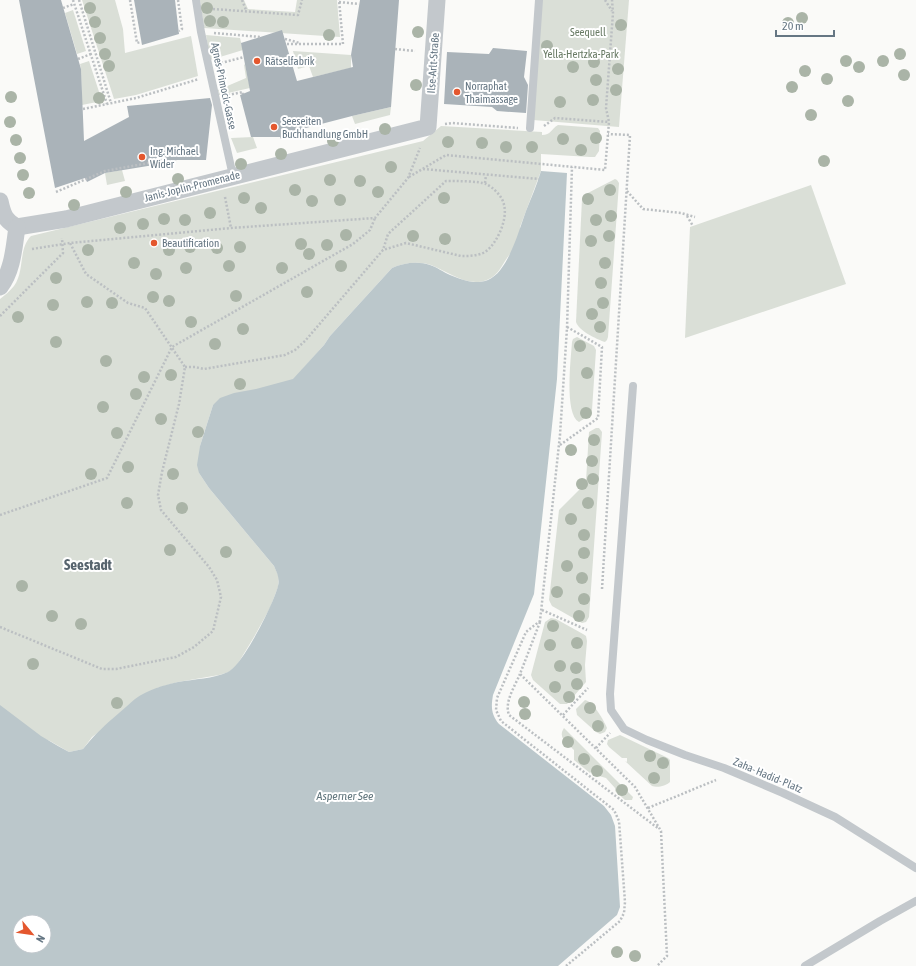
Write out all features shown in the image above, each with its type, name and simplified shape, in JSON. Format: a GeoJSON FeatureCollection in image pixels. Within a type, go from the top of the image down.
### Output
{"type":"FeatureCollection","features":[{"type":"Feature","properties":{"kind":"street","name":"Ilse-Arlt-Straße"},"geometry":{"type":"LineString","coordinates":[[436,126],[437,0]]}},
{"type":"Feature","properties":{"kind":"street","name":"Janis-Joplin-Promenade"},"geometry":{"type":"LineString","coordinates":[[17,227],[66,218],[436,126]]}},
{"type":"Feature","properties":{"kind":"street"},"geometry":{"type":"LineString","coordinates":[[0,201],[4,217],[17,227],[11,263],[6,280],[0,287]]}},
{"type":"Feature","properties":{"kind":"lane","name":"Agnes-Primocic-Gasse"},"geometry":{"type":"LineString","coordinates":[[196,0],[201,32],[233,176]]}},
{"type":"Feature","properties":{"kind":"lane"},"geometry":{"type":"LineString","coordinates":[[530,128],[539,0]]}},
{"type":"Feature","properties":{"kind":"lane","name":"Zaha- Hadid- Platz"},"geometry":{"type":"LineString","coordinates":[[633,386],[610,694],[611,710],[624,729],[646,740],[724,768],[784,793],[835,817],[916,868]]}},
{"type":"Feature","properties":{"kind":"lane"},"geometry":{"type":"LineString","coordinates":[[805,966],[916,901]]}},
{"type":"Feature","properties":{"kind":"path"},"geometry":{"type":"LineString","coordinates":[[73,0],[107,104]]}},
{"type":"Feature","properties":{"kind":"path"},"geometry":{"type":"LineString","coordinates":[[79,0],[112,103]]}},
{"type":"Feature","properties":{"kind":"path"},"geometry":{"type":"LineString","coordinates":[[130,0],[137,43],[141,42]]}},
{"type":"Feature","properties":{"kind":"path"},"geometry":{"type":"LineString","coordinates":[[178,0],[182,30],[179,31]]}},
{"type":"Feature","properties":{"kind":"path"},"geometry":{"type":"LineString","coordinates":[[242,0],[246,10]]}},
{"type":"Feature","properties":{"kind":"path"},"geometry":{"type":"LineString","coordinates":[[213,9],[246,10],[298,15],[302,0]]}},
{"type":"Feature","properties":{"kind":"path"},"geometry":{"type":"LineString","coordinates":[[605,0],[613,13]]}},
{"type":"Feature","properties":{"kind":"path"},"geometry":{"type":"LineString","coordinates":[[408,178],[446,155],[605,170],[609,122],[606,108],[613,13],[612,0]]}},
{"type":"Feature","properties":{"kind":"path"},"geometry":{"type":"LineString","coordinates":[[286,44],[343,44],[339,1],[359,4]]}},
{"type":"Feature","properties":{"kind":"path"},"geometry":{"type":"LineString","coordinates":[[63,8],[74,4]]}},
{"type":"Feature","properties":{"kind":"path"},"geometry":{"type":"LineString","coordinates":[[201,32],[262,36]]}},
{"type":"Feature","properties":{"kind":"path"},"geometry":{"type":"LineString","coordinates":[[285,39],[305,44]]}},
{"type":"Feature","properties":{"kind":"path"},"geometry":{"type":"LineString","coordinates":[[78,59],[91,54]]}},
{"type":"Feature","properties":{"kind":"path"},"geometry":{"type":"LineString","coordinates":[[209,66],[244,57]]}},
{"type":"Feature","properties":{"kind":"path"},"geometry":{"type":"LineString","coordinates":[[83,109],[136,98],[211,76]]}},
{"type":"Feature","properties":{"kind":"path"},"geometry":{"type":"LineString","coordinates":[[530,128],[543,128],[555,118],[609,122]]}},
{"type":"Feature","properties":{"kind":"path"},"geometry":{"type":"LineString","coordinates":[[0,515],[107,478],[172,347],[353,244],[370,230],[375,218],[408,178],[436,126],[452,123],[520,128]]}},
{"type":"Feature","properties":{"kind":"path"},"geometry":{"type":"LineString","coordinates":[[602,595],[630,135],[608,134]]}},
{"type":"Feature","properties":{"kind":"path"},"geometry":{"type":"LineString","coordinates":[[56,192],[104,171],[165,160]]}},
{"type":"Feature","properties":{"kind":"path"},"geometry":{"type":"LineString","coordinates":[[572,167],[567,327],[560,445],[542,610],[540,621],[507,708],[509,715],[661,831]]}},
{"type":"Feature","properties":{"kind":"path"},"geometry":{"type":"LineString","coordinates":[[422,169],[539,179]]}},
{"type":"Feature","properties":{"kind":"path"},"geometry":{"type":"LineString","coordinates":[[485,183],[486,175]]}},
{"type":"Feature","properties":{"kind":"path"},"geometry":{"type":"LineString","coordinates":[[231,228],[224,193],[233,176]]}},
{"type":"Feature","properties":{"kind":"path"},"geometry":{"type":"LineString","coordinates":[[185,367],[204,369],[285,355],[296,350],[383,250],[388,234],[446,181],[485,183],[492,187],[504,205],[500,230],[491,247],[484,252],[470,256],[461,256],[406,243],[383,250]]}},
{"type":"Feature","properties":{"kind":"path"},"geometry":{"type":"LineString","coordinates":[[627,191],[643,209],[681,213],[687,216],[695,217]]}},
{"type":"Feature","properties":{"kind":"path"},"geometry":{"type":"LineString","coordinates":[[687,216],[693,226]]}},
{"type":"Feature","properties":{"kind":"path"},"geometry":{"type":"LineString","coordinates":[[24,250],[70,243],[231,228],[375,218]]}},
{"type":"Feature","properties":{"kind":"path"},"geometry":{"type":"LineString","coordinates":[[0,627],[102,669],[116,669],[176,657],[194,647],[213,631],[221,597],[217,580],[209,567],[161,510],[158,495],[162,472],[179,404],[185,367],[145,308],[128,303],[86,274],[70,243]]}},
{"type":"Feature","properties":{"kind":"path"},"geometry":{"type":"LineString","coordinates":[[0,316],[63,253],[63,244]]}},
{"type":"Feature","properties":{"kind":"path"},"geometry":{"type":"LineString","coordinates":[[560,445],[598,418],[599,410],[602,347],[567,327]]}},
{"type":"Feature","properties":{"kind":"path"},"geometry":{"type":"LineString","coordinates":[[542,610],[587,630]]}},
{"type":"Feature","properties":{"kind":"path"},"geometry":{"type":"LineString","coordinates":[[540,621],[526,632],[497,698],[496,710],[501,721],[614,810],[619,821],[625,902],[624,914],[620,921],[566,966]]}},
{"type":"Feature","properties":{"kind":"path"},"geometry":{"type":"LineString","coordinates":[[520,674],[635,787],[661,831],[667,956],[657,966]]}},
{"type":"Feature","properties":{"kind":"path"},"geometry":{"type":"LineString","coordinates":[[563,715],[588,688]]}},
{"type":"Feature","properties":{"kind":"path"},"geometry":{"type":"LineString","coordinates":[[596,748],[615,728]]}},
{"type":"Feature","properties":{"kind":"path"},"geometry":{"type":"LineString","coordinates":[[648,808],[720,779]]}},
{"type":"Feature","properties":{"kind":"green space"},"geometry":{"type":"Polygon","coordinates":[[[82,0],[115,0],[123,29],[125,53],[191,36],[198,76],[136,95],[114,99],[82,0]]]}},
{"type":"Feature","properties":{"kind":"green space"},"geometry":{"type":"Polygon","coordinates":[[[200,0],[244,0],[248,9],[295,12],[297,0],[337,0],[340,37],[204,28],[200,0]]]}},
{"type":"Feature","properties":{"kind":"green space","name":"Yella-Hertzka-Park"},"geometry":{"type":"Polygon","coordinates":[[[542,0],[629,0],[619,127],[533,120],[542,0]]]}},
{"type":"Feature","properties":{"kind":"green space"},"geometry":{"type":"Polygon","coordinates":[[[73,10],[86,51],[77,54],[65,13],[73,10]]]}},
{"type":"Feature","properties":{"kind":"green space"},"geometry":{"type":"Polygon","coordinates":[[[206,35],[240,38],[243,50],[210,60],[206,35]]]}},
{"type":"Feature","properties":{"kind":"green space"},"geometry":{"type":"Polygon","coordinates":[[[293,51],[351,55],[351,68],[313,77],[309,66],[298,69],[293,51]]]}},
{"type":"Feature","properties":{"kind":"green space"},"geometry":{"type":"Polygon","coordinates":[[[89,61],[102,101],[82,105],[80,64],[89,61]]]}},
{"type":"Feature","properties":{"kind":"green space"},"geometry":{"type":"Polygon","coordinates":[[[245,64],[250,88],[219,95],[218,90],[246,78],[245,64]]]}},
{"type":"Feature","properties":{"kind":"green space"},"geometry":{"type":"Polygon","coordinates":[[[391,107],[390,115],[355,124],[352,116],[391,107]]]}},
{"type":"Feature","properties":{"kind":"green space"},"geometry":{"type":"Polygon","coordinates":[[[558,125],[598,128],[600,131],[599,151],[595,157],[541,154],[541,171],[520,227],[522,238],[495,275],[482,282],[474,282],[459,278],[431,265],[421,263],[411,263],[392,268],[330,336],[300,372],[303,378],[213,405],[200,446],[199,473],[209,488],[274,566],[279,577],[278,587],[270,608],[237,665],[229,672],[219,675],[178,682],[157,688],[92,737],[83,749],[69,752],[50,741],[0,722],[0,299],[14,286],[17,280],[24,247],[31,236],[423,141],[441,126],[542,132],[542,135],[545,135],[558,125]]]}},
{"type":"Feature","properties":{"kind":"green space"},"geometry":{"type":"Polygon","coordinates":[[[253,137],[257,148],[237,153],[231,138],[253,137]]]}},
{"type":"Feature","properties":{"kind":"green space"},"geometry":{"type":"Polygon","coordinates":[[[122,170],[125,181],[107,185],[105,173],[122,170]]]}},
{"type":"Feature","properties":{"kind":"green space"},"geometry":{"type":"Polygon","coordinates":[[[615,179],[619,183],[608,337],[605,342],[584,331],[576,322],[582,199],[584,195],[615,179]]]}},
{"type":"Feature","properties":{"kind":"green space"},"geometry":{"type":"Polygon","coordinates":[[[811,185],[846,284],[685,338],[690,227],[811,185]]]}},
{"type":"Feature","properties":{"kind":"green space"},"geometry":{"type":"Polygon","coordinates":[[[577,337],[594,346],[596,350],[592,410],[590,415],[579,422],[574,417],[570,397],[572,342],[573,339],[577,337]]]}},
{"type":"Feature","properties":{"kind":"green space"},"geometry":{"type":"Polygon","coordinates":[[[599,428],[602,432],[589,617],[586,622],[582,623],[552,606],[549,600],[559,510],[583,486],[586,481],[589,432],[599,428]]]}},
{"type":"Feature","properties":{"kind":"green space"},"geometry":{"type":"Polygon","coordinates":[[[551,618],[556,619],[583,634],[586,636],[587,641],[585,665],[586,682],[567,704],[560,704],[533,680],[531,675],[545,622],[551,618]]]}},
{"type":"Feature","properties":{"kind":"green space"},"geometry":{"type":"Polygon","coordinates":[[[585,700],[595,707],[601,716],[607,728],[605,732],[600,734],[596,732],[577,715],[576,709],[585,700]]]}},
{"type":"Feature","properties":{"kind":"green space"},"geometry":{"type":"Polygon","coordinates":[[[564,728],[633,797],[632,800],[625,800],[615,791],[615,788],[606,778],[599,776],[592,771],[590,773],[574,760],[574,750],[566,743],[562,735],[564,728]]]}},
{"type":"Feature","properties":{"kind":"green space"},"geometry":{"type":"Polygon","coordinates":[[[620,735],[668,758],[670,760],[670,782],[666,785],[656,787],[652,786],[625,761],[627,762],[627,758],[622,758],[609,747],[607,744],[608,740],[620,735]]]}},
{"type":"Feature","properties":{"kind":"water","name":"Asperner See"},"geometry":{"type":"Polygon","coordinates":[[[541,171],[567,173],[557,379],[534,594],[493,695],[492,710],[494,717],[499,724],[604,806],[611,815],[615,826],[620,907],[617,915],[558,966],[0,966],[0,705],[41,736],[69,752],[83,749],[109,721],[135,699],[145,693],[173,683],[216,676],[228,672],[234,667],[242,658],[271,606],[279,580],[274,566],[209,488],[199,473],[197,465],[200,446],[213,405],[220,398],[234,393],[293,379],[392,268],[411,263],[421,263],[435,267],[455,277],[473,282],[488,280],[495,276],[507,260],[512,250],[541,171]]]}},
{"type":"Feature","properties":{"kind":"building"},"geometry":{"type":"Polygon","coordinates":[[[19,0],[61,0],[81,69],[84,141],[129,117],[127,106],[210,98],[212,105],[206,160],[177,160],[105,173],[87,182],[85,178],[55,188],[19,0]]]}},
{"type":"Feature","properties":{"kind":"building"},"geometry":{"type":"Polygon","coordinates":[[[134,0],[175,0],[179,34],[142,45],[134,0]]]}},
{"type":"Feature","properties":{"kind":"building"},"geometry":{"type":"Polygon","coordinates":[[[360,0],[399,0],[391,107],[302,129],[303,133],[281,139],[280,137],[251,137],[240,95],[250,91],[241,43],[282,30],[297,81],[353,67],[351,55],[360,0]]]}},
{"type":"Feature","properties":{"kind":"building"},"geometry":{"type":"Polygon","coordinates":[[[493,48],[527,51],[524,77],[528,85],[526,113],[497,111],[492,107],[444,104],[447,52],[489,54],[493,48]]]}},
{"type":"Feature","properties":{"kind":"place","name":"Rätselfabrik"},"geometry":{"type":"Point","coordinates":[257,61]}},
{"type":"Feature","properties":{"kind":"place","name":"Norraphat Thaimassage"},"geometry":{"type":"Point","coordinates":[457,92]}},
{"type":"Feature","properties":{"kind":"place","name":"Seeseiten Buchhandlung GmbH"},"geometry":{"type":"Point","coordinates":[274,127]}},
{"type":"Feature","properties":{"kind":"place","name":"Ing. Michael Wider"},"geometry":{"type":"Point","coordinates":[142,157]}},
{"type":"Feature","properties":{"kind":"place","name":"Beautification"},"geometry":{"type":"Point","coordinates":[154,243]}},
{"type":"Feature","properties":{"kind":"district","name":"Seestadt"},"geometry":{"type":"Point","coordinates":[88,565]}},
{"type":"Feature","properties":{"kind":"park label","name":"Seequell"},"geometry":{"type":"Point","coordinates":[588,32]}}]}
